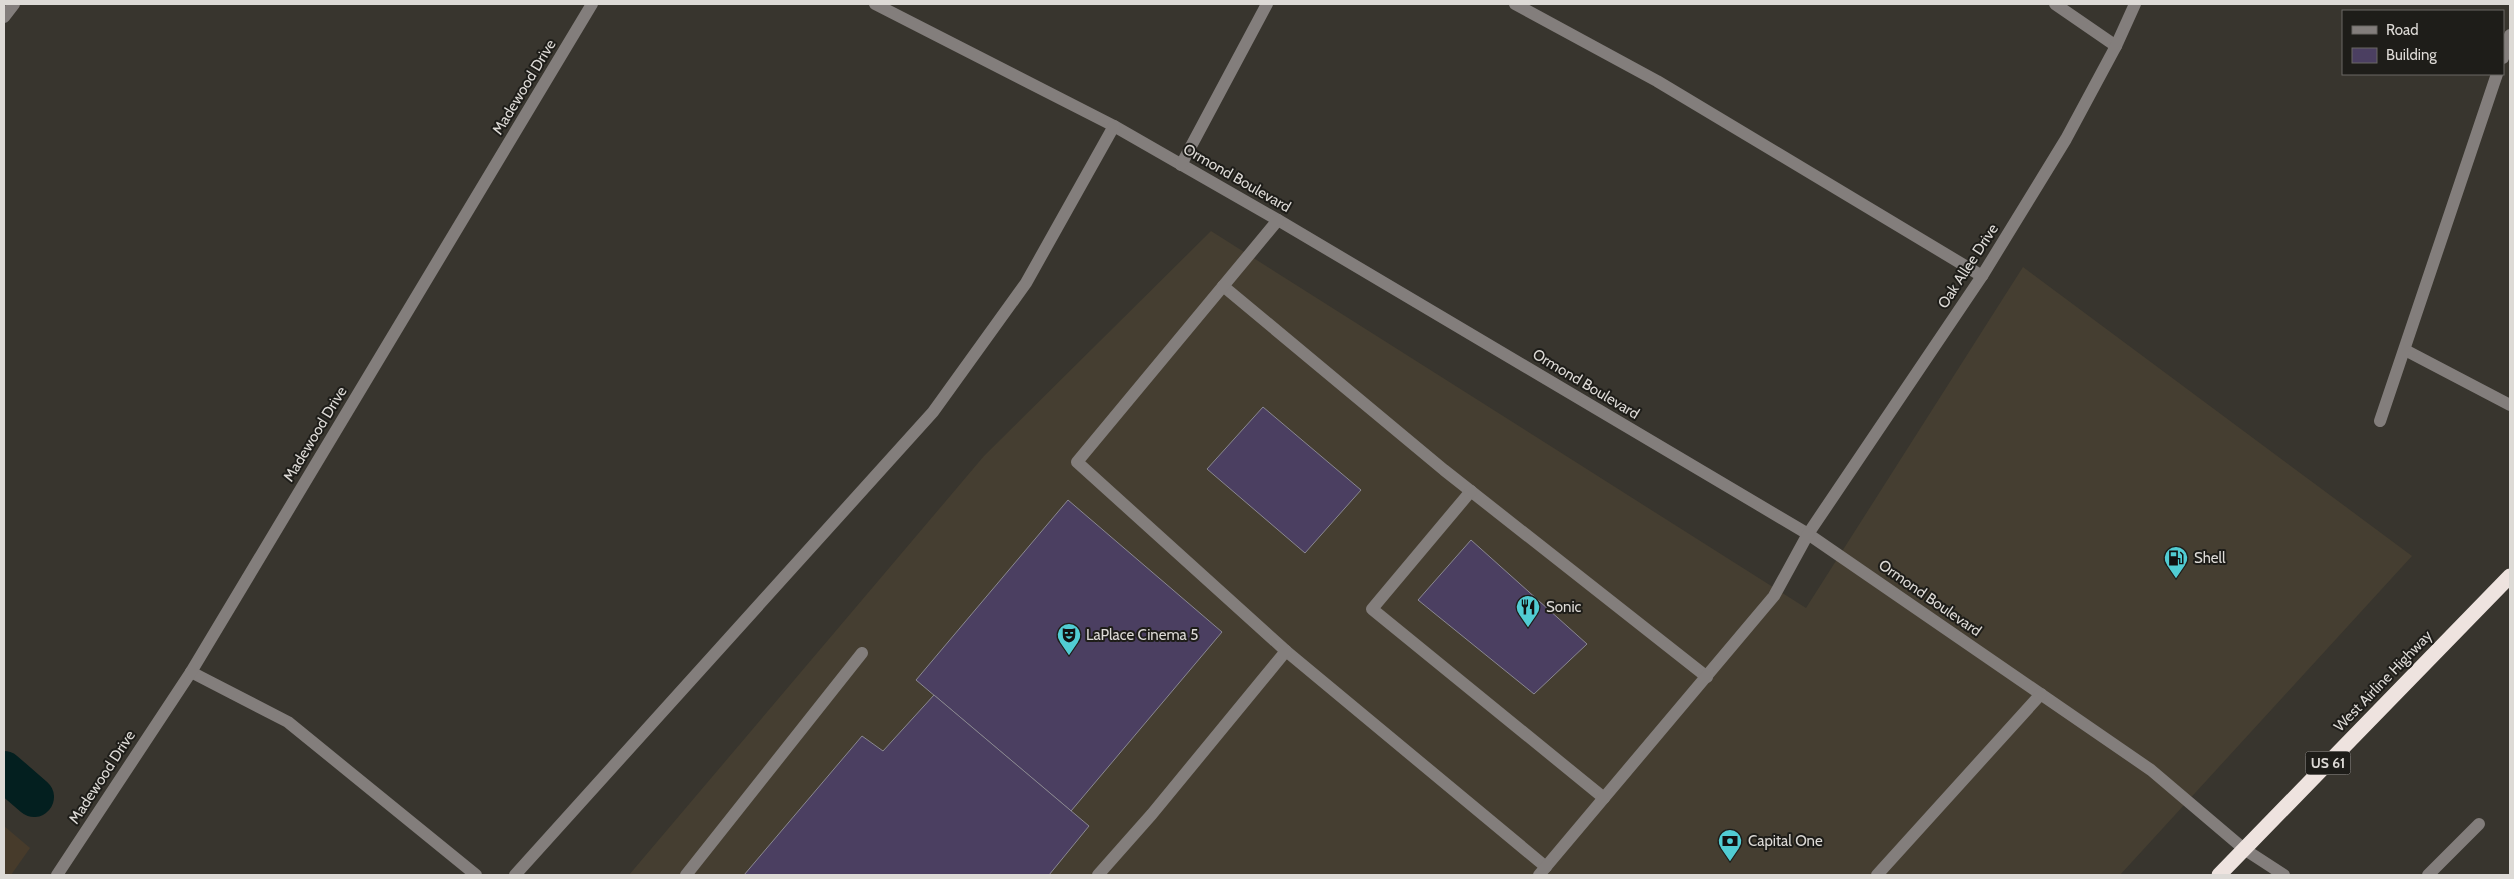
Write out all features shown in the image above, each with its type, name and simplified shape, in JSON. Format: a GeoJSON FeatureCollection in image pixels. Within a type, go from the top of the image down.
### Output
{"type":"FeatureCollection","features":[{"type":"Feature","properties":{"kind":"highway","name":"West Airline Highway"},"geometry":{"type":"LineString","coordinates":[[2219,875],[2510,576]]}},
{"type":"Feature","properties":{"kind":"street"},"geometry":{"type":"LineString","coordinates":[[4,17],[14,4]]}},
{"type":"Feature","properties":{"kind":"street","name":"Madewood Drive"},"geometry":{"type":"LineString","coordinates":[[57,875],[191,672],[592,4]]}},
{"type":"Feature","properties":{"kind":"street","name":"Ormond Boulevard"},"geometry":{"type":"LineString","coordinates":[[875,4],[1114,126],[1278,220],[1808,534],[2151,770],[2244,849],[2284,875]]}},
{"type":"Feature","properties":{"kind":"street"},"geometry":{"type":"LineString","coordinates":[[1181,165],[1267,4]]}},
{"type":"Feature","properties":{"kind":"street"},"geometry":{"type":"LineString","coordinates":[[1515,4],[1657,81],[1982,276]]}},
{"type":"Feature","properties":{"kind":"street"},"geometry":{"type":"LineString","coordinates":[[2055,4],[2116,46]]}},
{"type":"Feature","properties":{"kind":"street","name":"Oak Allee Drive"},"geometry":{"type":"LineString","coordinates":[[1542,871],[1774,596],[1808,534],[1982,276],[2066,139],[2116,46],[2135,4]]}},
{"type":"Feature","properties":{"kind":"street"},"geometry":{"type":"LineString","coordinates":[[2504,55],[2510,36]]}},
{"type":"Feature","properties":{"kind":"street"},"geometry":{"type":"LineString","coordinates":[[2380,422],[2497,75]]}},
{"type":"Feature","properties":{"kind":"street"},"geometry":{"type":"LineString","coordinates":[[515,875],[933,412],[1026,284],[1114,126]]}},
{"type":"Feature","properties":{"kind":"street"},"geometry":{"type":"LineString","coordinates":[[1278,220],[1077,462],[1286,651],[1542,871]]}},
{"type":"Feature","properties":{"kind":"street"},"geometry":{"type":"LineString","coordinates":[[1223,286],[1471,491],[1706,677]]}},
{"type":"Feature","properties":{"kind":"street"},"geometry":{"type":"LineString","coordinates":[[2405,350],[2510,406]]}},
{"type":"Feature","properties":{"kind":"street"},"geometry":{"type":"LineString","coordinates":[[1471,491],[1372,609],[1604,798]]}},
{"type":"Feature","properties":{"kind":"street"},"geometry":{"type":"LineString","coordinates":[[1098,875],[1152,814],[1286,651]]}},
{"type":"Feature","properties":{"kind":"street"},"geometry":{"type":"LineString","coordinates":[[686,875],[862,653]]}},
{"type":"Feature","properties":{"kind":"street"},"geometry":{"type":"LineString","coordinates":[[191,672],[288,722],[476,875]]}},
{"type":"Feature","properties":{"kind":"street"},"geometry":{"type":"LineString","coordinates":[[1877,875],[2041,694]]}},
{"type":"Feature","properties":{"kind":"street"},"geometry":{"type":"LineString","coordinates":[[2428,875],[2479,824]]}},
{"type":"Feature","properties":{"kind":"shaded area"},"geometry":{"type":"Polygon","coordinates":[[[1211,231],[1806,608],[2023,267],[2412,556],[2120,875],[629,875],[984,456],[1211,231]]]}},
{"type":"Feature","properties":{"kind":"shaded area"},"geometry":{"type":"Polygon","coordinates":[[[4,826],[30,848],[11,875],[4,875],[4,826]]]}},
{"type":"Feature","properties":{"kind":"building"},"geometry":{"type":"Polygon","coordinates":[[[1263,407],[1361,490],[1305,553],[1207,469],[1263,407]]]}},
{"type":"Feature","properties":{"kind":"building","name":"LaPlace Cinema 5"},"geometry":{"type":"Polygon","coordinates":[[[1068,500],[1222,632],[1071,811],[916,680],[1068,500]]]}},
{"type":"Feature","properties":{"kind":"building"},"geometry":{"type":"Polygon","coordinates":[[[1471,540],[1587,644],[1534,694],[1418,600],[1471,540]]]}},
{"type":"Feature","properties":{"kind":"building"},"geometry":{"type":"Polygon","coordinates":[[[934,695],[1089,826],[1049,875],[744,875],[862,736],[883,751],[934,695]]]}},
{"type":"Feature","properties":{"kind":"waterway"},"geometry":{"type":"LineString","coordinates":[[4,771],[34,797]]}},
{"type":"Feature","properties":{"kind":"place","name":"Shell"},"geometry":{"type":"Point","coordinates":[2176,579]}},
{"type":"Feature","properties":{"kind":"place","name":"Sonic"},"geometry":{"type":"Point","coordinates":[1528,628]}},
{"type":"Feature","properties":{"kind":"place","name":"LaPlace Cinema 5"},"geometry":{"type":"Point","coordinates":[1069,656]}},
{"type":"Feature","properties":{"kind":"place","name":"Capital One"},"geometry":{"type":"Point","coordinates":[1730,862]}}]}
